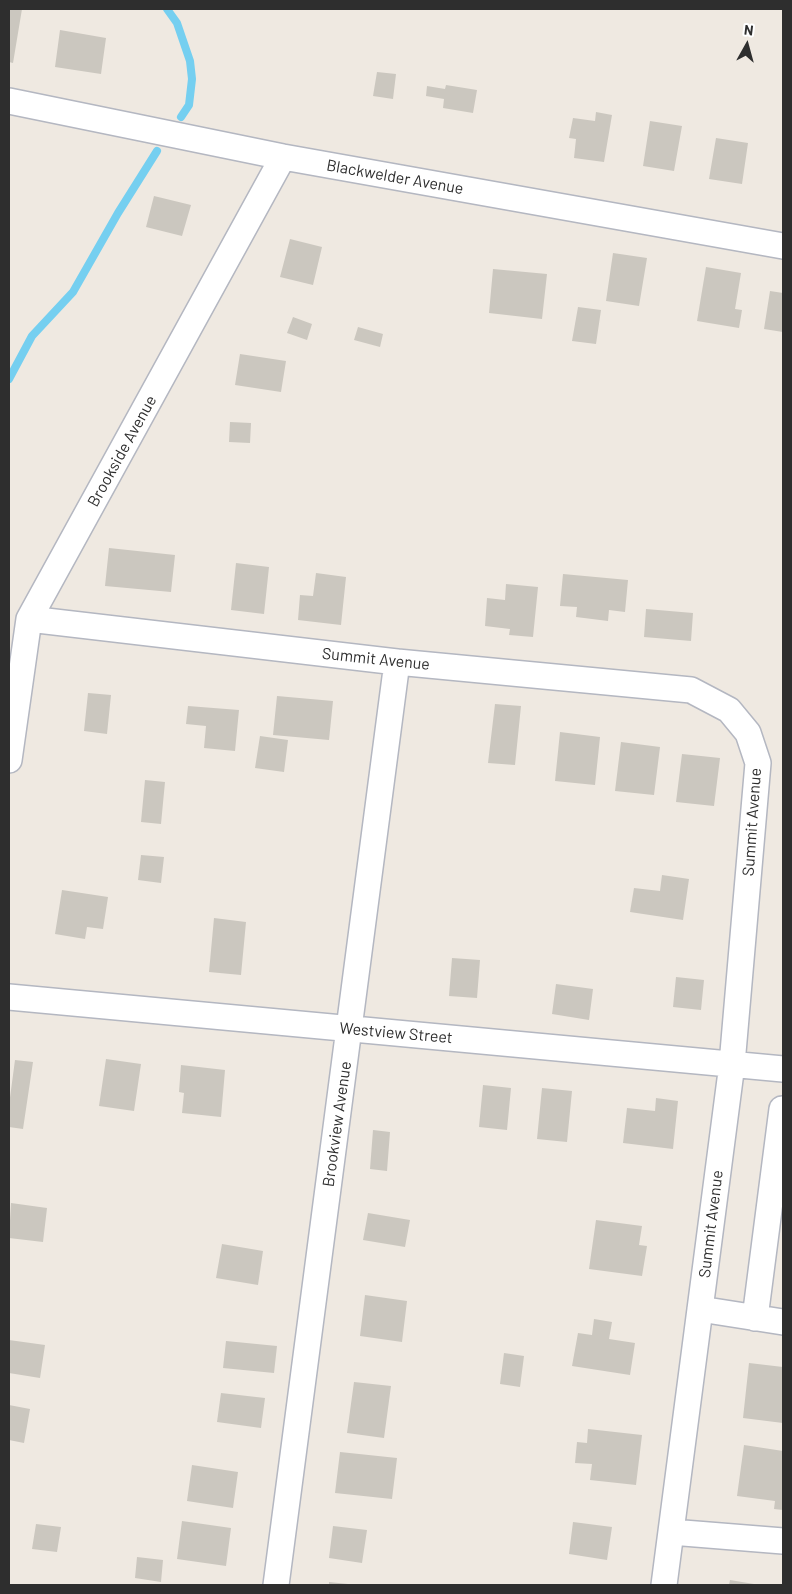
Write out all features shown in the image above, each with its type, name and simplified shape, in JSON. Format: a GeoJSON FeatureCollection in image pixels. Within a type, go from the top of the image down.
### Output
{"type":"FeatureCollection","features":[{"type":"Feature","properties":{"kind":"street","name":"Blackwelder Avenue"},"geometry":{"type":"LineString","coordinates":[[9,101],[283,157],[783,246]]}},
{"type":"Feature","properties":{"kind":"street","name":"Brookside Avenue"},"geometry":{"type":"LineString","coordinates":[[9,760],[29,619],[283,157]]}},
{"type":"Feature","properties":{"kind":"street","name":"Summit Avenue"},"geometry":{"type":"LineString","coordinates":[[29,619],[397,662],[691,690],[729,710],[748,734],[758,763],[732,1064],[664,1585]]}},
{"type":"Feature","properties":{"kind":"street","name":"Brookview Avenue"},"geometry":{"type":"LineString","coordinates":[[276,1585],[397,662]]}},
{"type":"Feature","properties":{"kind":"street","name":"Westview Street"},"geometry":{"type":"LineString","coordinates":[[9,997],[783,1070]]}},
{"type":"Feature","properties":{"kind":"street"},"geometry":{"type":"LineString","coordinates":[[755,1318],[783,1109]]}},
{"type":"Feature","properties":{"kind":"street"},"geometry":{"type":"LineString","coordinates":[[700,1310],[783,1322]]}},
{"type":"Feature","properties":{"kind":"street"},"geometry":{"type":"LineString","coordinates":[[670,1532],[783,1541]]}},
{"type":"Feature","properties":{"kind":"building"},"geometry":{"type":"Polygon","coordinates":[[[9,9],[22,9],[13,63],[9,62],[9,9]]]}},
{"type":"Feature","properties":{"kind":"building"},"geometry":{"type":"Polygon","coordinates":[[[60,30],[106,38],[101,74],[55,67],[60,30]]]}},
{"type":"Feature","properties":{"kind":"building"},"geometry":{"type":"Polygon","coordinates":[[[377,72],[396,74],[393,99],[373,96],[377,72]]]}},
{"type":"Feature","properties":{"kind":"building"},"geometry":{"type":"Polygon","coordinates":[[[446,85],[477,90],[473,113],[443,108],[444,99],[426,96],[427,86],[445,89],[446,85]]]}},
{"type":"Feature","properties":{"kind":"building"},"geometry":{"type":"Polygon","coordinates":[[[596,112],[612,115],[604,162],[574,158],[576,139],[569,138],[573,118],[595,121],[596,112]]]}},
{"type":"Feature","properties":{"kind":"building"},"geometry":{"type":"Polygon","coordinates":[[[650,121],[682,126],[674,171],[643,166],[650,121]]]}},
{"type":"Feature","properties":{"kind":"building"},"geometry":{"type":"Polygon","coordinates":[[[716,138],[748,143],[742,184],[709,179],[716,138]]]}},
{"type":"Feature","properties":{"kind":"building"},"geometry":{"type":"Polygon","coordinates":[[[154,196],[191,205],[182,236],[146,227],[154,196]]]}},
{"type":"Feature","properties":{"kind":"building"},"geometry":{"type":"Polygon","coordinates":[[[290,239],[322,247],[313,285],[280,277],[290,239]]]}},
{"type":"Feature","properties":{"kind":"building"},"geometry":{"type":"Polygon","coordinates":[[[613,253],[647,258],[639,306],[606,301],[613,253]]]}},
{"type":"Feature","properties":{"kind":"building"},"geometry":{"type":"Polygon","coordinates":[[[706,267],[741,273],[735,309],[742,310],[739,328],[697,321],[706,267]]]}},
{"type":"Feature","properties":{"kind":"building"},"geometry":{"type":"Polygon","coordinates":[[[493,269],[547,274],[542,319],[489,313],[493,269]]]}},
{"type":"Feature","properties":{"kind":"building"},"geometry":{"type":"Polygon","coordinates":[[[770,291],[783,293],[783,332],[764,329],[770,291]]]}},
{"type":"Feature","properties":{"kind":"building"},"geometry":{"type":"Polygon","coordinates":[[[578,307],[601,310],[596,344],[572,341],[578,307]]]}},
{"type":"Feature","properties":{"kind":"building"},"geometry":{"type":"Polygon","coordinates":[[[293,317],[312,324],[307,340],[287,333],[293,317]]]}},
{"type":"Feature","properties":{"kind":"building"},"geometry":{"type":"Polygon","coordinates":[[[358,327],[383,334],[380,347],[354,340],[358,327]]]}},
{"type":"Feature","properties":{"kind":"building"},"geometry":{"type":"Polygon","coordinates":[[[240,354],[286,361],[281,392],[235,385],[240,354]]]}},
{"type":"Feature","properties":{"kind":"building"},"geometry":{"type":"Polygon","coordinates":[[[230,422],[251,423],[250,443],[229,442],[230,422]]]}},
{"type":"Feature","properties":{"kind":"building"},"geometry":{"type":"Polygon","coordinates":[[[109,548],[175,555],[171,592],[105,586],[109,548]]]}},
{"type":"Feature","properties":{"kind":"building"},"geometry":{"type":"Polygon","coordinates":[[[236,563],[269,567],[264,614],[231,610],[236,563]]]}},
{"type":"Feature","properties":{"kind":"building"},"geometry":{"type":"Polygon","coordinates":[[[316,573],[346,577],[341,625],[298,620],[300,595],[313,596],[316,573]]]}},
{"type":"Feature","properties":{"kind":"building"},"geometry":{"type":"Polygon","coordinates":[[[563,574],[628,580],[625,612],[609,610],[608,621],[576,617],[577,607],[560,606],[563,574]]]}},
{"type":"Feature","properties":{"kind":"building"},"geometry":{"type":"Polygon","coordinates":[[[506,584],[538,587],[533,637],[509,635],[510,629],[485,626],[487,598],[505,600],[506,584]]]}},
{"type":"Feature","properties":{"kind":"building"},"geometry":{"type":"Polygon","coordinates":[[[646,609],[693,613],[691,641],[644,637],[646,609]]]}},
{"type":"Feature","properties":{"kind":"building"},"geometry":{"type":"Polygon","coordinates":[[[88,693],[111,695],[107,734],[84,731],[88,693]]]}},
{"type":"Feature","properties":{"kind":"building"},"geometry":{"type":"Polygon","coordinates":[[[277,696],[333,701],[329,740],[273,735],[277,696]]]}},
{"type":"Feature","properties":{"kind":"building"},"geometry":{"type":"Polygon","coordinates":[[[495,704],[521,706],[515,765],[488,763],[495,704]]]}},
{"type":"Feature","properties":{"kind":"building"},"geometry":{"type":"Polygon","coordinates":[[[188,706],[239,710],[235,751],[204,748],[206,726],[186,724],[188,706]]]}},
{"type":"Feature","properties":{"kind":"building"},"geometry":{"type":"Polygon","coordinates":[[[560,732],[600,737],[595,785],[555,781],[560,732]]]}},
{"type":"Feature","properties":{"kind":"building"},"geometry":{"type":"Polygon","coordinates":[[[260,736],[288,740],[284,772],[255,768],[260,736]]]}},
{"type":"Feature","properties":{"kind":"building"},"geometry":{"type":"Polygon","coordinates":[[[621,742],[660,747],[654,795],[615,791],[621,742]]]}},
{"type":"Feature","properties":{"kind":"building"},"geometry":{"type":"Polygon","coordinates":[[[682,754],[720,758],[714,806],[676,802],[682,754]]]}},
{"type":"Feature","properties":{"kind":"building"},"geometry":{"type":"Polygon","coordinates":[[[145,780],[165,782],[161,824],[141,822],[145,780]]]}},
{"type":"Feature","properties":{"kind":"building"},"geometry":{"type":"Polygon","coordinates":[[[141,855],[164,857],[161,883],[138,880],[141,855]]]}},
{"type":"Feature","properties":{"kind":"building"},"geometry":{"type":"Polygon","coordinates":[[[662,875],[689,879],[683,920],[630,912],[634,888],[660,891],[662,875]]]}},
{"type":"Feature","properties":{"kind":"building"},"geometry":{"type":"Polygon","coordinates":[[[62,890],[108,897],[103,929],[87,927],[85,939],[55,934],[62,890]]]}},
{"type":"Feature","properties":{"kind":"building"},"geometry":{"type":"Polygon","coordinates":[[[214,918],[246,922],[241,975],[209,972],[214,918]]]}},
{"type":"Feature","properties":{"kind":"building"},"geometry":{"type":"Polygon","coordinates":[[[452,958],[480,960],[477,998],[449,996],[452,958]]]}},
{"type":"Feature","properties":{"kind":"building"},"geometry":{"type":"Polygon","coordinates":[[[676,977],[704,980],[701,1010],[673,1007],[676,977]]]}},
{"type":"Feature","properties":{"kind":"building"},"geometry":{"type":"Polygon","coordinates":[[[556,984],[593,989],[589,1020],[552,1014],[556,984]]]}},
{"type":"Feature","properties":{"kind":"building"},"geometry":{"type":"Polygon","coordinates":[[[106,1059],[141,1064],[134,1111],[99,1106],[106,1059]]]}},
{"type":"Feature","properties":{"kind":"building"},"geometry":{"type":"Polygon","coordinates":[[[15,1060],[33,1062],[23,1129],[9,1127],[9,1105],[15,1060]]]}},
{"type":"Feature","properties":{"kind":"building"},"geometry":{"type":"Polygon","coordinates":[[[181,1065],[225,1070],[221,1117],[182,1113],[184,1093],[179,1092],[181,1065]]]}},
{"type":"Feature","properties":{"kind":"building"},"geometry":{"type":"Polygon","coordinates":[[[483,1085],[511,1088],[507,1130],[479,1127],[483,1085]]]}},
{"type":"Feature","properties":{"kind":"building"},"geometry":{"type":"Polygon","coordinates":[[[542,1088],[572,1091],[567,1142],[537,1139],[542,1088]]]}},
{"type":"Feature","properties":{"kind":"building"},"geometry":{"type":"Polygon","coordinates":[[[656,1098],[678,1101],[673,1149],[623,1143],[627,1108],[655,1111],[656,1098]]]}},
{"type":"Feature","properties":{"kind":"building"},"geometry":{"type":"Polygon","coordinates":[[[373,1130],[390,1132],[387,1171],[370,1169],[373,1130]]]}},
{"type":"Feature","properties":{"kind":"building"},"geometry":{"type":"Polygon","coordinates":[[[11,1203],[47,1208],[43,1242],[9,1238],[11,1203]]]}},
{"type":"Feature","properties":{"kind":"building"},"geometry":{"type":"Polygon","coordinates":[[[368,1213],[410,1220],[405,1247],[363,1240],[368,1213]]]}},
{"type":"Feature","properties":{"kind":"building"},"geometry":{"type":"Polygon","coordinates":[[[596,1220],[642,1226],[639,1245],[647,1246],[642,1276],[589,1269],[596,1220]]]}},
{"type":"Feature","properties":{"kind":"building"},"geometry":{"type":"Polygon","coordinates":[[[222,1244],[263,1251],[258,1285],[216,1278],[222,1244]]]}},
{"type":"Feature","properties":{"kind":"building"},"geometry":{"type":"Polygon","coordinates":[[[365,1295],[407,1301],[402,1342],[360,1336],[365,1295]]]}},
{"type":"Feature","properties":{"kind":"building"},"geometry":{"type":"Polygon","coordinates":[[[594,1319],[612,1322],[609,1339],[635,1343],[630,1375],[572,1366],[578,1333],[592,1335],[594,1319]]]}},
{"type":"Feature","properties":{"kind":"building"},"geometry":{"type":"Polygon","coordinates":[[[9,1340],[45,1345],[40,1378],[9,1373],[9,1340]]]}},
{"type":"Feature","properties":{"kind":"building"},"geometry":{"type":"Polygon","coordinates":[[[226,1341],[277,1346],[274,1373],[223,1368],[226,1341]]]}},
{"type":"Feature","properties":{"kind":"building"},"geometry":{"type":"Polygon","coordinates":[[[504,1353],[524,1356],[520,1387],[500,1384],[504,1353]]]}},
{"type":"Feature","properties":{"kind":"building"},"geometry":{"type":"Polygon","coordinates":[[[749,1363],[783,1367],[783,1423],[743,1418],[749,1363]]]}},
{"type":"Feature","properties":{"kind":"building"},"geometry":{"type":"Polygon","coordinates":[[[354,1382],[391,1386],[384,1438],[347,1433],[354,1382]]]}},
{"type":"Feature","properties":{"kind":"building"},"geometry":{"type":"Polygon","coordinates":[[[221,1393],[265,1398],[261,1428],[217,1422],[221,1393]]]}},
{"type":"Feature","properties":{"kind":"building"},"geometry":{"type":"Polygon","coordinates":[[[9,1405],[30,1409],[24,1443],[9,1440],[9,1405]]]}},
{"type":"Feature","properties":{"kind":"building"},"geometry":{"type":"Polygon","coordinates":[[[588,1429],[642,1435],[636,1485],[590,1480],[592,1464],[575,1463],[577,1442],[587,1443],[588,1429]]]}},
{"type":"Feature","properties":{"kind":"building"},"geometry":{"type":"Polygon","coordinates":[[[744,1445],[783,1451],[783,1510],[774,1509],[775,1501],[737,1496],[744,1445]]]}},
{"type":"Feature","properties":{"kind":"building"},"geometry":{"type":"Polygon","coordinates":[[[340,1452],[397,1458],[392,1499],[335,1493],[340,1452]]]}},
{"type":"Feature","properties":{"kind":"building"},"geometry":{"type":"Polygon","coordinates":[[[192,1465],[238,1472],[233,1508],[187,1501],[192,1465]]]}},
{"type":"Feature","properties":{"kind":"building"},"geometry":{"type":"Polygon","coordinates":[[[182,1521],[231,1528],[226,1566],[177,1559],[182,1521]]]}},
{"type":"Feature","properties":{"kind":"building"},"geometry":{"type":"Polygon","coordinates":[[[573,1522],[612,1527],[607,1560],[569,1554],[573,1522]]]}},
{"type":"Feature","properties":{"kind":"building"},"geometry":{"type":"Polygon","coordinates":[[[36,1524],[61,1527],[57,1552],[32,1549],[36,1524]]]}},
{"type":"Feature","properties":{"kind":"building"},"geometry":{"type":"Polygon","coordinates":[[[333,1526],[367,1530],[362,1563],[329,1558],[333,1526]]]}},
{"type":"Feature","properties":{"kind":"building"},"geometry":{"type":"Polygon","coordinates":[[[137,1557],[163,1560],[161,1582],[135,1578],[137,1557]]]}},
{"type":"Feature","properties":{"kind":"building"},"geometry":{"type":"Polygon","coordinates":[[[730,1580],[754,1584],[754,1585],[729,1585],[730,1580]]]}},
{"type":"Feature","properties":{"kind":"building"},"geometry":{"type":"Polygon","coordinates":[[[329,1582],[348,1584],[348,1585],[329,1585],[329,1582]]]}},
{"type":"Feature","properties":{"kind":"waterway"},"geometry":{"type":"LineString","coordinates":[[167,9],[177,23],[190,61],[192,79],[189,105],[181,117]]}},
{"type":"Feature","properties":{"kind":"waterway"},"geometry":{"type":"LineString","coordinates":[[9,379],[32,336],[73,292],[118,213],[157,151]]}}]}
